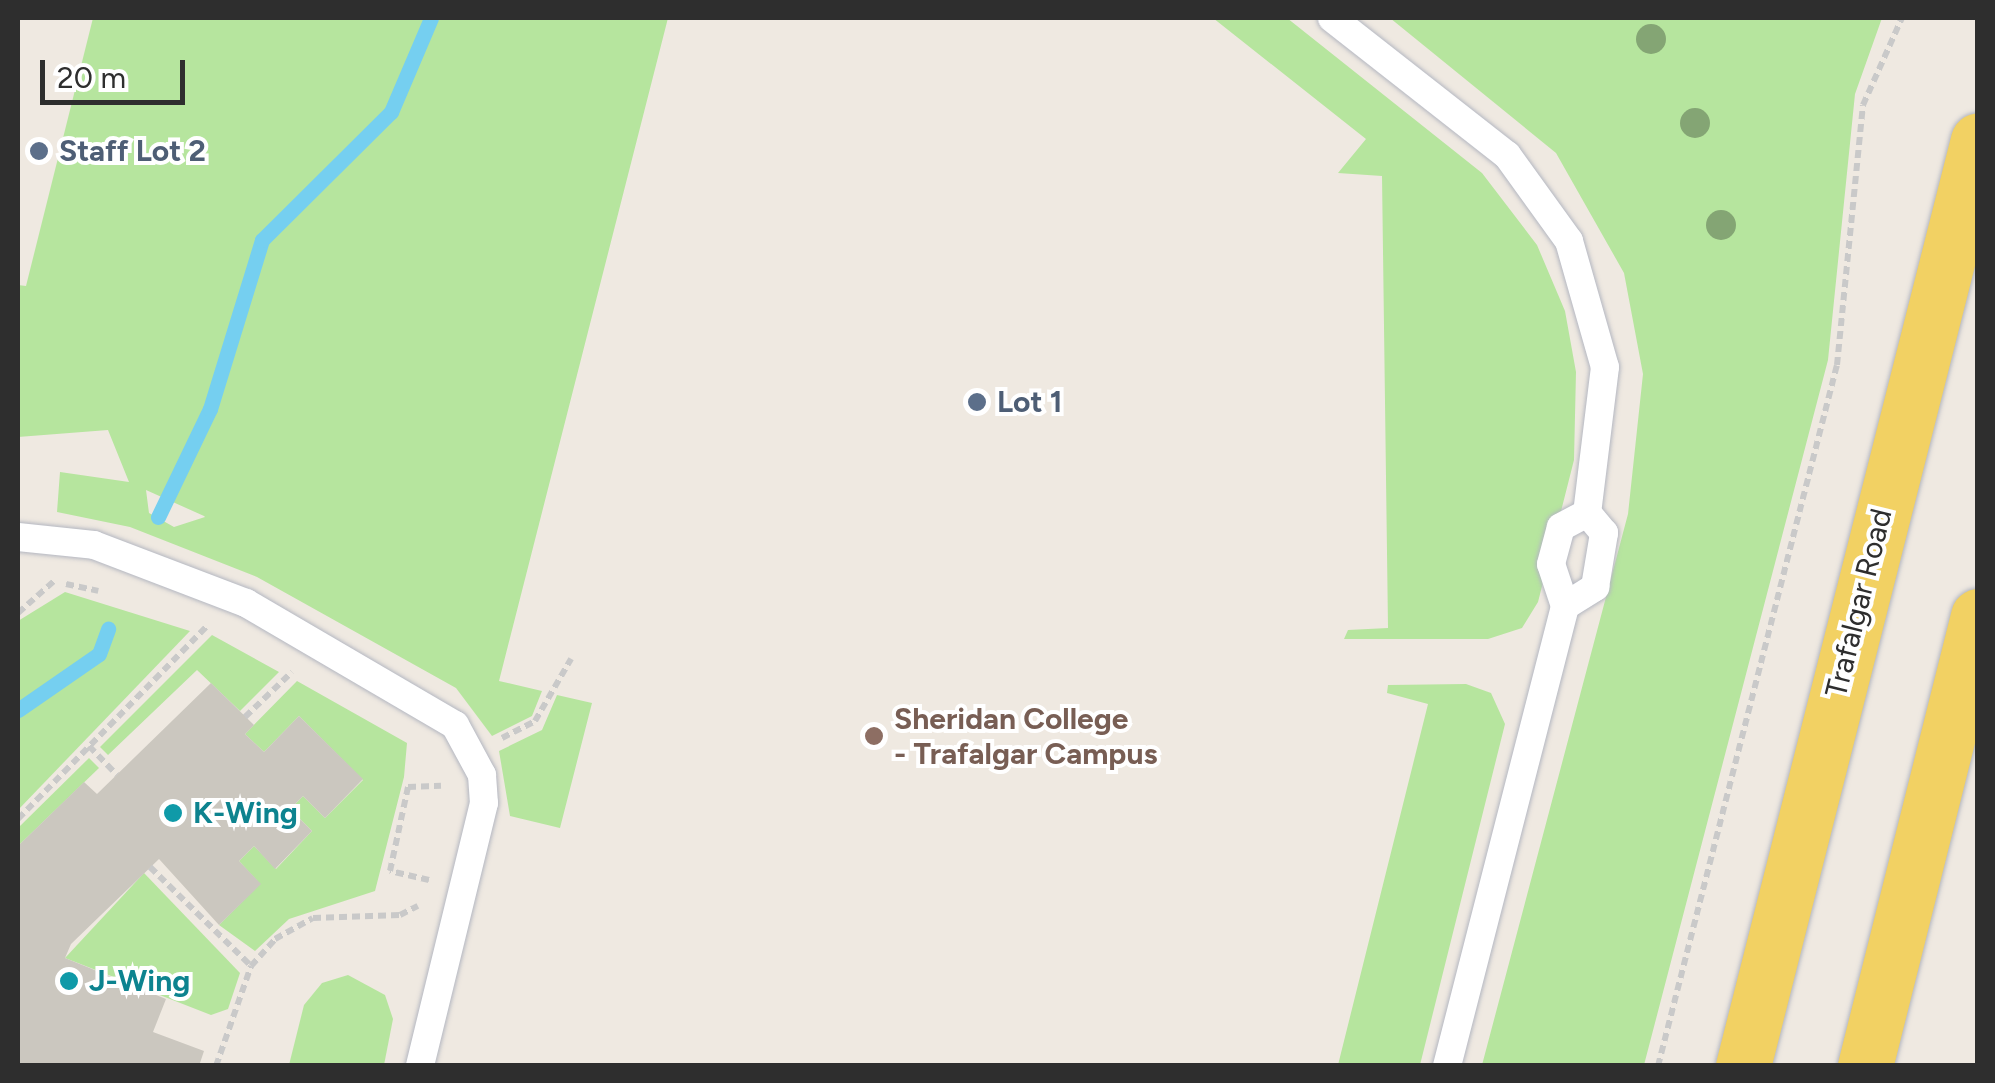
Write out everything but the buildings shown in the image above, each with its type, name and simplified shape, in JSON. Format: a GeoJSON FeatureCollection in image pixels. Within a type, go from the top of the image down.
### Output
{"type":"FeatureCollection","features":[{"type":"Feature","properties":{"kind":"main road","name":"Trafalgar Road"},"geometry":{"type":"LineString","coordinates":[[1743,1066],[1978,140]]}},
{"type":"Feature","properties":{"kind":"main road"},"geometry":{"type":"LineString","coordinates":[[1865,1066],[1978,616]]}},
{"type":"Feature","properties":{"kind":"lane"},"geometry":{"type":"LineString","coordinates":[[1332,18],[1506,155],[1569,241],[1605,367],[1588,513],[1604,533],[1594,588],[1565,606]]}},
{"type":"Feature","properties":{"kind":"lane"},"geometry":{"type":"LineString","coordinates":[[1447,1066],[1565,606],[1551,564],[1561,527],[1588,513]]}},
{"type":"Feature","properties":{"kind":"lane"},"geometry":{"type":"LineString","coordinates":[[18,537],[94,545],[246,603],[454,725],[478,764],[484,802],[420,1066]]}},
{"type":"Feature","properties":{"kind":"path"},"geometry":{"type":"LineString","coordinates":[[1658,1066],[1837,364],[1863,105],[1901,18]]}},
{"type":"Feature","properties":{"kind":"path"},"geometry":{"type":"LineString","coordinates":[[18,613],[53,581],[118,596]]}},
{"type":"Feature","properties":{"kind":"path"},"geometry":{"type":"LineString","coordinates":[[190,619],[225,634]]}},
{"type":"Feature","properties":{"kind":"path"},"geometry":{"type":"LineString","coordinates":[[18,818],[208,625]]}},
{"type":"Feature","properties":{"kind":"path"},"geometry":{"type":"LineString","coordinates":[[498,740],[535,721],[571,659]]}},
{"type":"Feature","properties":{"kind":"path"},"geometry":{"type":"LineString","coordinates":[[276,662],[309,680]]}},
{"type":"Feature","properties":{"kind":"path"},"geometry":{"type":"LineString","coordinates":[[246,716],[292,671]]}},
{"type":"Feature","properties":{"kind":"path"},"geometry":{"type":"LineString","coordinates":[[89,746],[117,775]]}},
{"type":"Feature","properties":{"kind":"path"},"geometry":{"type":"LineString","coordinates":[[216,1066],[251,966],[313,918],[400,915],[420,904],[432,881],[390,871],[408,787],[442,792],[440,772]]}},
{"type":"Feature","properties":{"kind":"path"},"geometry":{"type":"LineString","coordinates":[[150,867],[251,966]]}},
{"type":"Feature","properties":{"kind":"green space"},"geometry":{"type":"Polygon","coordinates":[[[93,18],[668,18],[499,681],[542,691],[532,716],[492,736],[456,688],[257,577],[130,527],[57,512],[60,472],[129,482],[108,430],[18,437],[18,285],[26,286],[93,18]],[[146,490],[149,513],[174,527],[205,517],[146,490]]]}},
{"type":"Feature","properties":{"kind":"green space"},"geometry":{"type":"Polygon","coordinates":[[[1213,18],[1287,18],[1482,173],[1537,245],[1565,311],[1576,372],[1574,460],[1538,602],[1522,628],[1488,639],[1344,639],[1348,630],[1388,628],[1382,176],[1338,173],[1366,139],[1213,18]]]}},
{"type":"Feature","properties":{"kind":"green space"},"geometry":{"type":"Polygon","coordinates":[[[1390,18],[1882,18],[1855,94],[1828,360],[1644,1065],[1482,1065],[1628,514],[1643,374],[1624,273],[1556,153],[1390,18]]]}},
{"type":"Feature","properties":{"kind":"green space"},"geometry":{"type":"Polygon","coordinates":[[[65,592],[190,631],[18,810],[18,621],[65,592]]]}},
{"type":"Feature","properties":{"kind":"green space"},"geometry":{"type":"Polygon","coordinates":[[[212,635],[279,672],[240,711],[197,670],[108,755],[100,747],[212,635]]]}},
{"type":"Feature","properties":{"kind":"green space"},"geometry":{"type":"Polygon","coordinates":[[[297,681],[407,743],[404,777],[375,891],[289,919],[255,951],[219,925],[260,884],[239,861],[254,846],[276,869],[312,831],[290,809],[303,796],[325,818],[363,780],[299,716],[264,752],[245,734],[297,681]]]}},
{"type":"Feature","properties":{"kind":"green space"},"geometry":{"type":"Polygon","coordinates":[[[1466,684],[1491,693],[1505,724],[1420,1065],[1338,1065],[1428,704],[1387,693],[1388,685],[1466,684]]]}},
{"type":"Feature","properties":{"kind":"green space"},"geometry":{"type":"Polygon","coordinates":[[[557,695],[592,703],[560,828],[510,816],[499,751],[542,730],[557,695]]]}},
{"type":"Feature","properties":{"kind":"green space"},"geometry":{"type":"Polygon","coordinates":[[[89,758],[99,768],[18,846],[18,828],[89,758]]]}},
{"type":"Feature","properties":{"kind":"green space"},"geometry":{"type":"Polygon","coordinates":[[[144,873],[240,973],[228,1009],[211,1015],[65,958],[144,873]]]}},
{"type":"Feature","properties":{"kind":"green space"},"geometry":{"type":"Polygon","coordinates":[[[348,975],[385,995],[393,1019],[384,1065],[289,1065],[304,1005],[322,983],[348,975]]]}},
{"type":"Feature","properties":{"kind":"waterway"},"geometry":{"type":"LineString","coordinates":[[158,517],[210,409],[262,240],[391,112],[431,18]]}},
{"type":"Feature","properties":{"kind":"waterway"},"geometry":{"type":"LineString","coordinates":[[18,710],[99,654],[108,629]]}},
{"type":"Feature","properties":{"kind":"place","name":"Staff Lot 2"},"geometry":{"type":"Point","coordinates":[39,151]}},
{"type":"Feature","properties":{"kind":"place","name":"Lot 1"},"geometry":{"type":"Point","coordinates":[977,402]}},
{"type":"Feature","properties":{"kind":"place","name":"Sheridan College - Trafalgar Campus"},"geometry":{"type":"Point","coordinates":[874,736]}},
{"type":"Feature","properties":{"kind":"place","name":"K-Wing"},"geometry":{"type":"Point","coordinates":[173,813]}},
{"type":"Feature","properties":{"kind":"place","name":"J-Wing"},"geometry":{"type":"Point","coordinates":[69,981]}}]}
